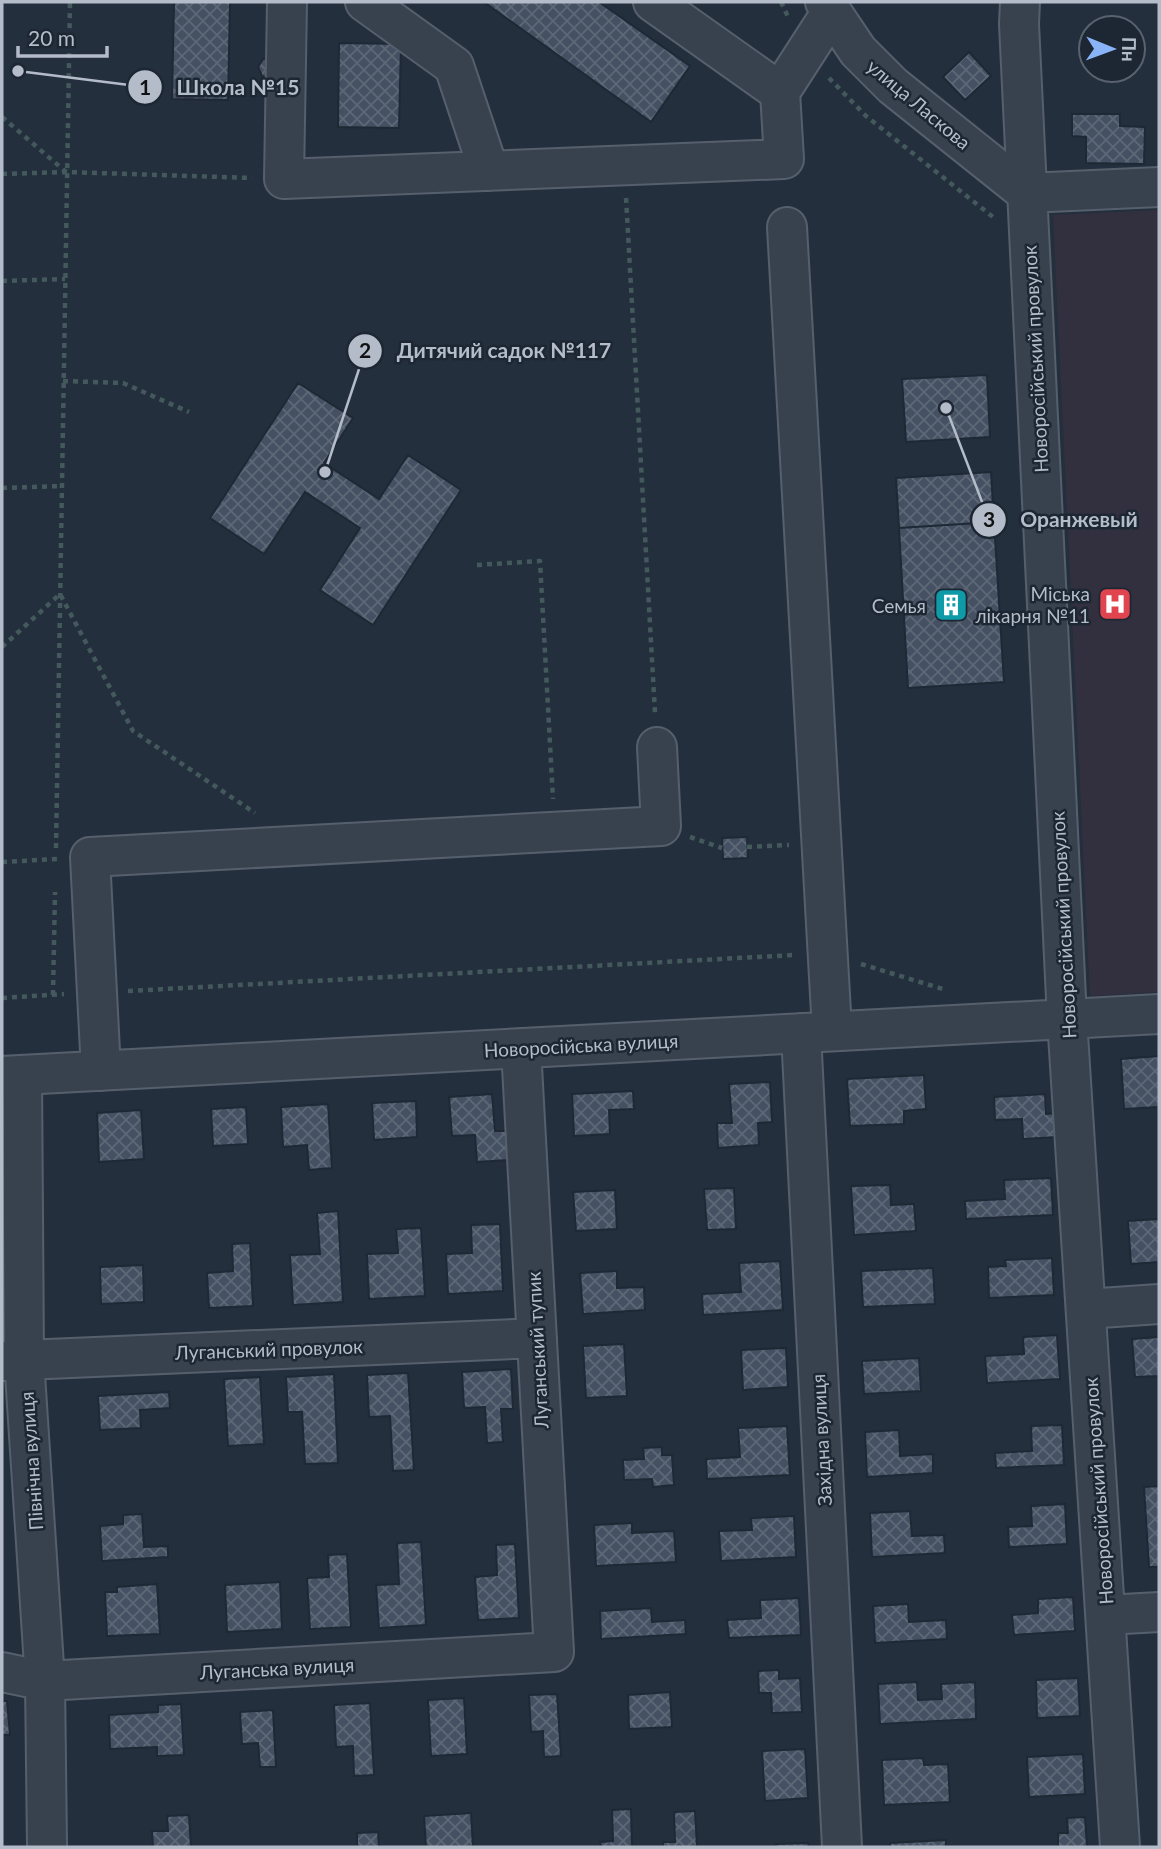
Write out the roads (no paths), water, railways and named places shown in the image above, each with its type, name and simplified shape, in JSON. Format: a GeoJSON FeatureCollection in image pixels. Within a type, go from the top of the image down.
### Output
{"type":"FeatureCollection","features":[{"type":"Feature","properties":{"kind":"street"},"geometry":{"type":"LineString","coordinates":[[287,2],[285,179],[784,159],[780,92],[828,7]]}},
{"type":"Feature","properties":{"kind":"street"},"geometry":{"type":"LineString","coordinates":[[365,2],[454,66],[489,171]]}},
{"type":"Feature","properties":{"kind":"street"},"geometry":{"type":"LineString","coordinates":[[653,2],[780,92]]}},
{"type":"Feature","properties":{"kind":"street","name":"Новоросійський провулок"},"geometry":{"type":"LineString","coordinates":[[1020,2],[1067,1019],[1121,1847]]}},
{"type":"Feature","properties":{"kind":"street","name":"улица Ласкова"},"geometry":{"type":"LineString","coordinates":[[828,7],[858,51],[893,86],[1027,192]]}},
{"type":"Feature","properties":{"kind":"street"},"geometry":{"type":"LineString","coordinates":[[1027,192],[1159,187]]}},
{"type":"Feature","properties":{"kind":"street","name":"Західна вулиця"},"geometry":{"type":"LineString","coordinates":[[788,227],[828,953],[817,1032],[842,1847]]}},
{"type":"Feature","properties":{"kind":"street"},"geometry":{"type":"LineString","coordinates":[[102,1071],[97,993],[73,858],[661,826],[657,747]]}},
{"type":"Feature","properties":{"kind":"street","name":"Новоросійська вулиця"},"geometry":{"type":"LineString","coordinates":[[12,1076],[1159,1014]]}},
{"type":"Feature","properties":{"kind":"street","name":"Луганський тупик"},"geometry":{"type":"LineString","coordinates":[[521,1048],[554,1652]]}},
{"type":"Feature","properties":{"kind":"street","name":"Північна вулиця"},"geometry":{"type":"LineString","coordinates":[[12,1076],[13,1360],[45,1681],[47,1847]]}},
{"type":"Feature","properties":{"kind":"street"},"geometry":{"type":"LineString","coordinates":[[1086,1308],[1159,1304]]}},
{"type":"Feature","properties":{"kind":"street","name":"Луганський провулок"},"geometry":{"type":"LineString","coordinates":[[13,1360],[537,1338]]}},
{"type":"Feature","properties":{"kind":"street"},"geometry":{"type":"LineString","coordinates":[[1106,1615],[1159,1612]]}},
{"type":"Feature","properties":{"kind":"street","name":"Луганська вулиця"},"geometry":{"type":"LineString","coordinates":[[2,1672],[45,1681],[554,1652]]}},
{"type":"Feature","properties":{"kind":"place","name":"Школа №15"},"geometry":{"type":"Point","coordinates":[18,71]}},
{"type":"Feature","properties":{"kind":"place","name":"Оранжевый"},"geometry":{"type":"Point","coordinates":[946,408]}},
{"type":"Feature","properties":{"kind":"place","name":"Дитячий садок №117"},"geometry":{"type":"Point","coordinates":[325,472]}},
{"type":"Feature","properties":{"kind":"place","name":"Міська лікарня №11"},"geometry":{"type":"Point","coordinates":[1115,604]}},
{"type":"Feature","properties":{"kind":"place","name":"Семья"},"geometry":{"type":"Point","coordinates":[951,605]}}]}
